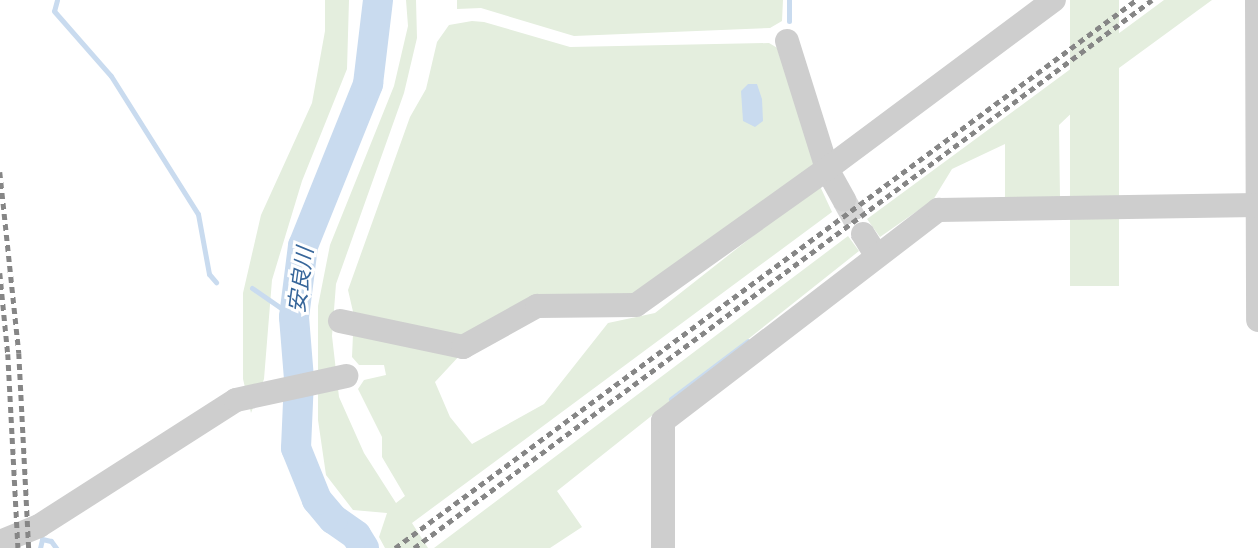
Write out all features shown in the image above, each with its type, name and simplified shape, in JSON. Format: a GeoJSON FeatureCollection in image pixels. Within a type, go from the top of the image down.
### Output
{"type":"FeatureCollection","features":[{"type":"Feature","properties":{"kind":"street"},"geometry":{"type":"LineString","coordinates":[[340,321],[463,347],[537,306],[636,305],[827,169],[1054,0]]}},
{"type":"Feature","properties":{"kind":"street"},"geometry":{"type":"LineString","coordinates":[[1257,0],[1258,320]]}},
{"type":"Feature","properties":{"kind":"street"},"geometry":{"type":"LineString","coordinates":[[787,41],[827,169],[844,200]]}},
{"type":"Feature","properties":{"kind":"street"},"geometry":{"type":"LineString","coordinates":[[663,548],[663,421],[876,255],[938,210],[1257,205]]}},
{"type":"Feature","properties":{"kind":"street"},"geometry":{"type":"LineString","coordinates":[[863,234],[876,255]]}},
{"type":"Feature","properties":{"kind":"street"},"geometry":{"type":"LineString","coordinates":[[0,542],[39,525],[236,400],[342,376]]}},
{"type":"Feature","properties":{"kind":"green space"},"geometry":{"type":"Polygon","coordinates":[[[325,0],[349,0],[347,69],[302,181],[272,280],[264,379],[251,413],[243,379],[243,293],[261,215],[312,103],[325,31],[325,0]]]}},
{"type":"Feature","properties":{"kind":"green space"},"geometry":{"type":"Polygon","coordinates":[[[406,0],[416,0],[417,38],[404,93],[336,284],[332,336],[339,397],[364,453],[396,503],[405,496],[382,457],[382,437],[358,389],[364,380],[386,375],[384,365],[359,365],[352,357],[353,334],[461,354],[435,382],[450,417],[472,444],[544,404],[608,323],[655,313],[819,184],[832,212],[412,523],[428,548],[385,548],[379,537],[387,513],[353,510],[326,475],[318,420],[318,306],[330,245],[394,86],[408,26],[406,0]]]}},
{"type":"Feature","properties":{"kind":"green space"},"geometry":{"type":"Polygon","coordinates":[[[457,0],[783,0],[782,21],[770,28],[574,36],[481,8],[457,9],[457,0]]]}},
{"type":"Feature","properties":{"kind":"green space"},"geometry":{"type":"Polygon","coordinates":[[[1070,0],[1119,0],[1119,286],[1070,286],[1070,0]]]}},
{"type":"Feature","properties":{"kind":"green space"},"geometry":{"type":"Polygon","coordinates":[[[1164,0],[1212,0],[1119,68],[1059,125],[1060,198],[1005,200],[1005,144],[952,169],[933,200],[880,237],[867,219],[1164,0]]]}},
{"type":"Feature","properties":{"kind":"green space"},"geometry":{"type":"Polygon","coordinates":[[[472,21],[484,22],[570,47],[769,43],[786,53],[819,163],[632,299],[534,299],[461,343],[354,316],[348,290],[410,117],[426,89],[437,42],[449,25],[472,21]]]}},
{"type":"Feature","properties":{"kind":"green space"},"geometry":{"type":"Polygon","coordinates":[[[848,236],[859,251],[557,491],[582,527],[550,548],[434,548],[848,236]]]}},
{"type":"Feature","properties":{"kind":"water"},"geometry":{"type":"Polygon","coordinates":[[[748,84],[757,84],[762,99],[763,121],[755,127],[743,121],[741,91],[748,84]]]}},
{"type":"Feature","properties":{"kind":"waterway"},"geometry":{"type":"LineString","coordinates":[[57,0],[54,11],[111,76],[198,214],[209,274],[216,282]]}},
{"type":"Feature","properties":{"kind":"waterway","name":"安良川"},"geometry":{"type":"LineString","coordinates":[[364,548],[356,535],[333,519],[317,500],[296,448],[299,379],[294,317],[303,246],[368,84],[378,0]]}},
{"type":"Feature","properties":{"kind":"waterway"},"geometry":{"type":"LineString","coordinates":[[789,0],[789,21]]}},
{"type":"Feature","properties":{"kind":"waterway"},"geometry":{"type":"LineString","coordinates":[[252,288],[294,317]]}},
{"type":"Feature","properties":{"kind":"waterway"},"geometry":{"type":"LineString","coordinates":[[671,399],[748,341]]}},
{"type":"Feature","properties":{"kind":"waterway"},"geometry":{"type":"LineString","coordinates":[[40,548],[42,539],[51,541],[56,548]]}},
{"type":"Feature","properties":{"kind":"tunnel"},"geometry":{"type":"LineString","coordinates":[[844,200],[863,234]]}},
{"type":"Feature","properties":{"kind":"railway"},"geometry":{"type":"LineString","coordinates":[[395,548],[1136,0]]}},
{"type":"Feature","properties":{"kind":"railway"},"geometry":{"type":"LineString","coordinates":[[414,548],[1152,0]]}},
{"type":"Feature","properties":{"kind":"railway"},"geometry":{"type":"LineString","coordinates":[[0,172],[19,353],[29,548]]}},
{"type":"Feature","properties":{"kind":"railway"},"geometry":{"type":"LineString","coordinates":[[0,273],[8,354],[18,548]]}}]}
